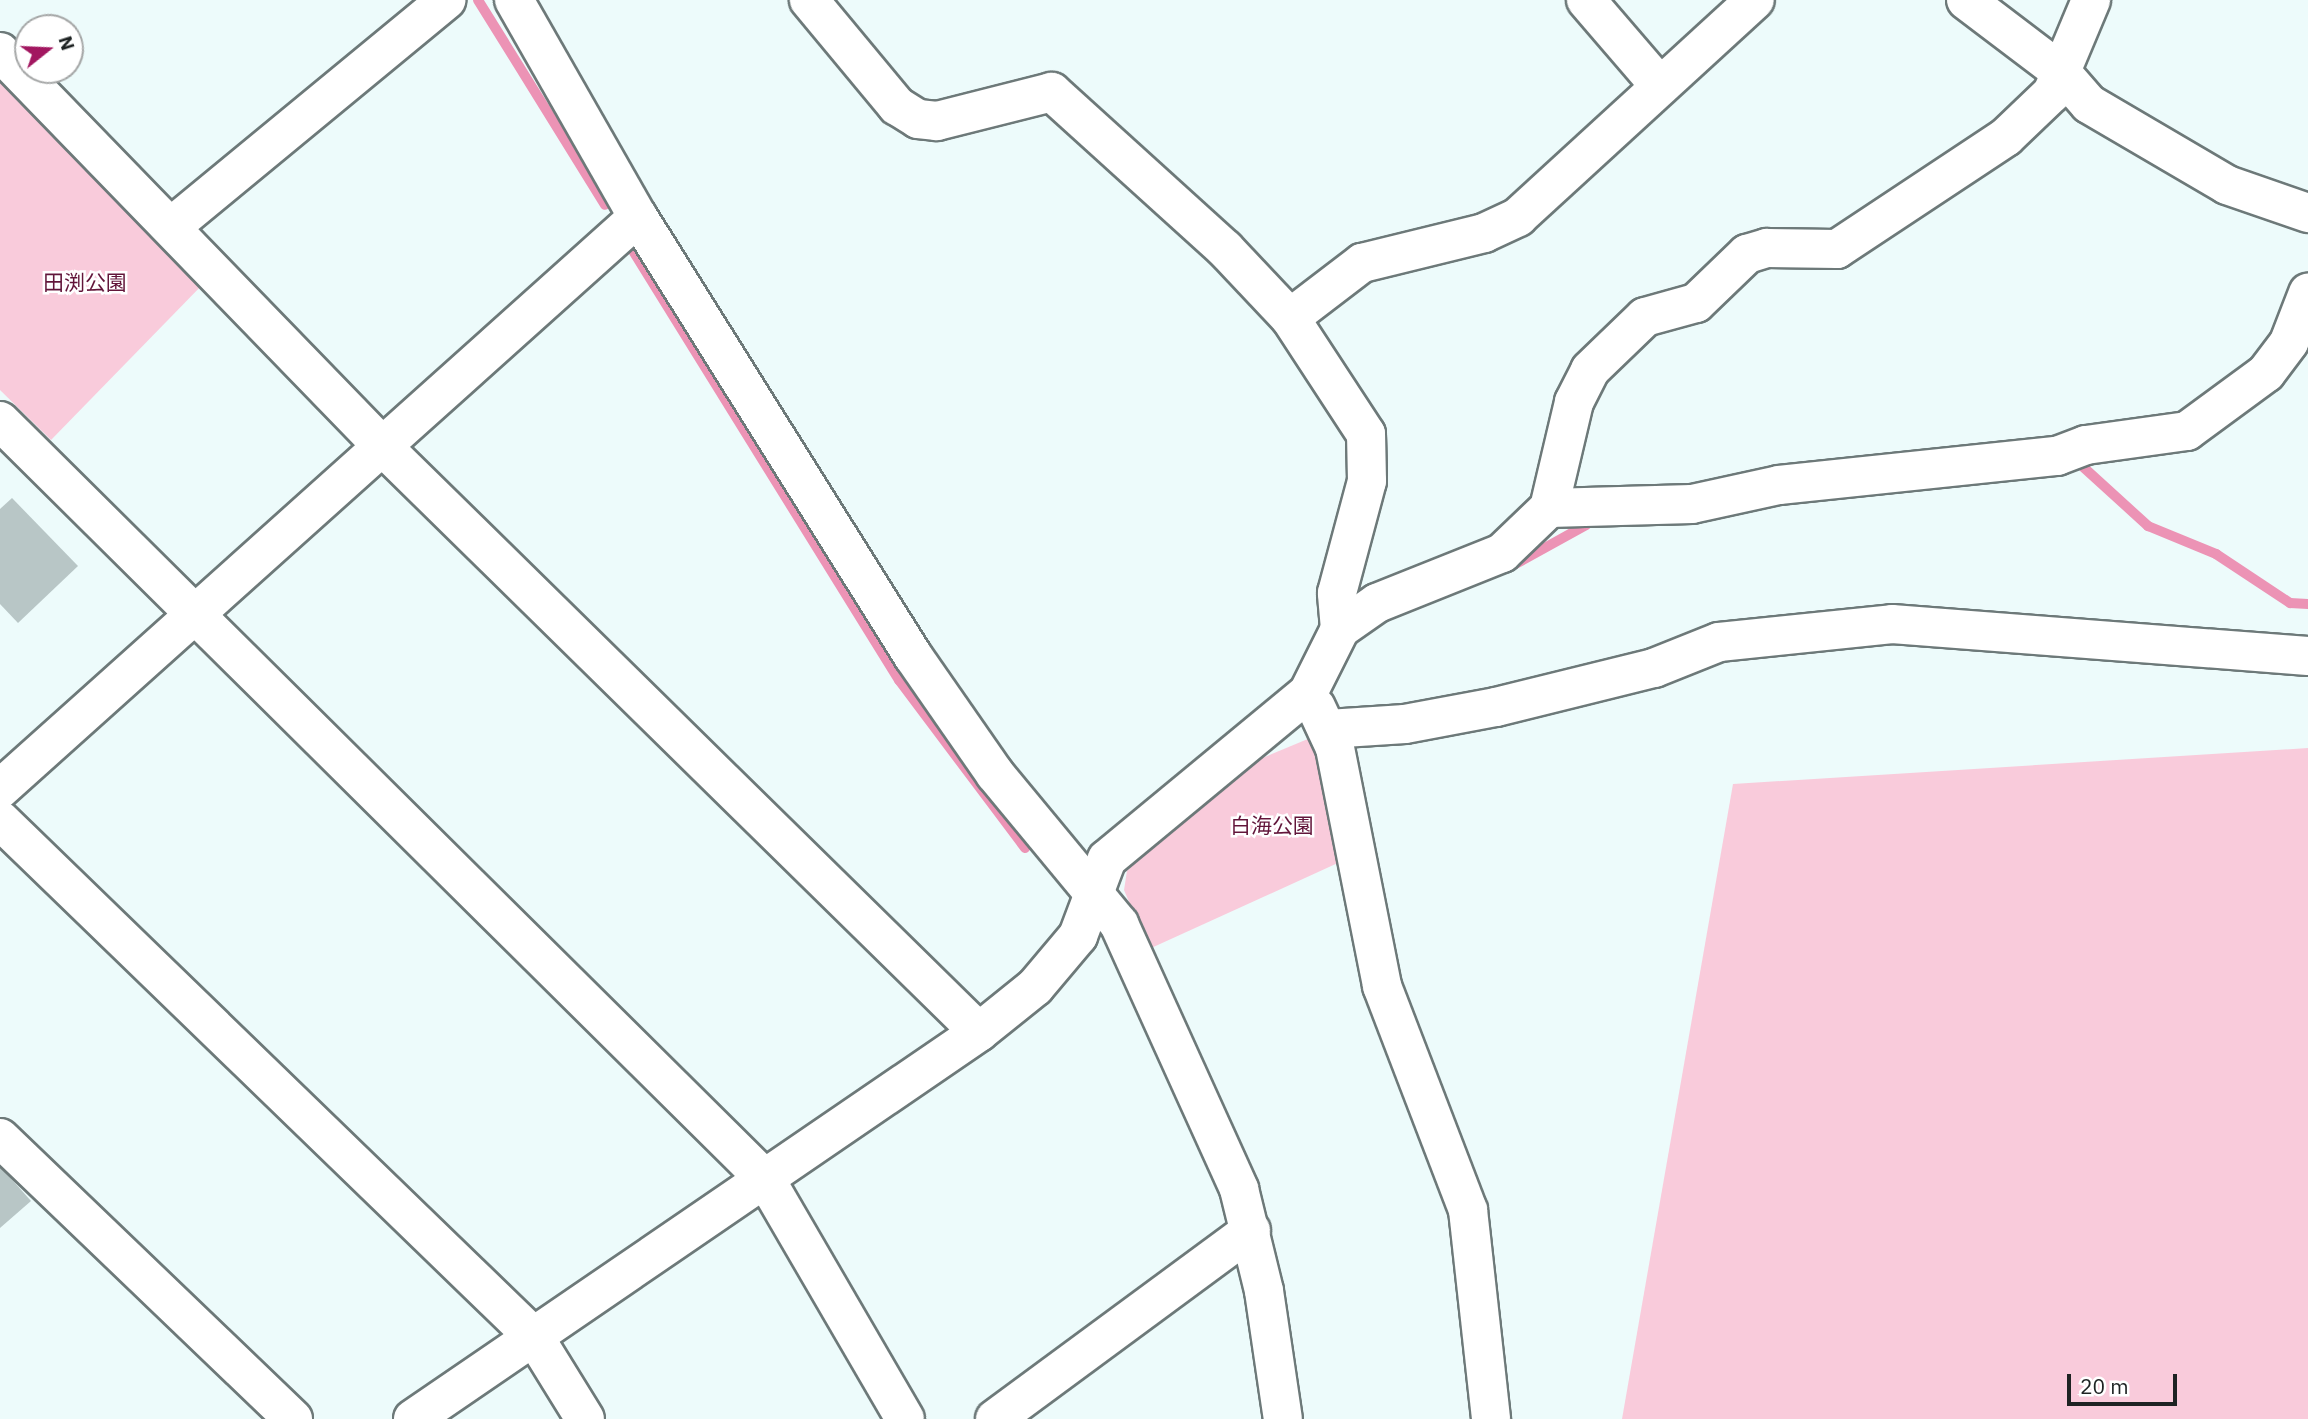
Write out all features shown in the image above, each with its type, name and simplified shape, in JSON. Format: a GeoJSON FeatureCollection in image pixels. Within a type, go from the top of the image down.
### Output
{"type":"FeatureCollection","features":[{"type":"Feature","properties":{"kind":"street"},"geometry":{"type":"LineString","coordinates":[[171,227],[446,0]]}},
{"type":"Feature","properties":{"kind":"street"},"geometry":{"type":"LineString","coordinates":[[514,0],[638,217],[913,656],[995,774],[1092,886],[1131,948],[1239,1189],[1251,1230],[1283,1419]]}},
{"type":"Feature","properties":{"kind":"street"},"geometry":{"type":"LineString","coordinates":[[809,0],[897,106],[918,119],[937,121],[1052,92],[1225,249],[1290,318],[1366,434],[1367,481],[1337,593],[1340,629]]}},
{"type":"Feature","properties":{"kind":"street"},"geometry":{"type":"LineString","coordinates":[[1586,0],[1659,85]]}},
{"type":"Feature","properties":{"kind":"street"},"geometry":{"type":"LineString","coordinates":[[1290,318],[1362,263],[1484,233],[1518,217],[1659,85],[1755,0]]}},
{"type":"Feature","properties":{"kind":"street"},"geometry":{"type":"LineString","coordinates":[[1966,0],[2062,73],[2089,104],[2184,162],[2308,213]]}},
{"type":"Feature","properties":{"kind":"street"},"geometry":{"type":"LineString","coordinates":[[413,1419],[766,1181],[979,1032],[1035,986],[1078,936],[1092,886],[1126,839],[1308,693],[1340,629],[1377,603],[1502,553],[1549,508],[1574,402],[1590,370],[1645,317],[1696,303],[1747,254],[1767,248],[1838,249],[2006,137],[2052,93],[2091,0]]}},
{"type":"Feature","properties":{"kind":"street"},"geometry":{"type":"LineString","coordinates":[[0,51],[383,447],[979,1032]]}},
{"type":"Feature","properties":{"kind":"street"},"geometry":{"type":"LineString","coordinates":[[0,789],[638,217]]}},
{"type":"Feature","properties":{"kind":"street"},"geometry":{"type":"LineString","coordinates":[[1549,508],[1692,504],[1779,485],[2057,456],[2086,445],[2187,431],[2266,373],[2289,342],[2308,293]]}},
{"type":"Feature","properties":{"kind":"street"},"geometry":{"type":"LineString","coordinates":[[0,421],[193,617],[766,1181],[905,1419]]}},
{"type":"Feature","properties":{"kind":"street"},"geometry":{"type":"LineString","coordinates":[[1328,729],[1405,724],[1496,707],[1654,668],[1719,642],[1892,624],[2308,656]]}},
{"type":"Feature","properties":{"kind":"street"},"geometry":{"type":"LineString","coordinates":[[1308,693],[1328,729],[1382,986],[1468,1210],[1491,1419]]}},
{"type":"Feature","properties":{"kind":"street"},"geometry":{"type":"LineString","coordinates":[[0,820],[535,1338],[585,1419]]}},
{"type":"Feature","properties":{"kind":"street"},"geometry":{"type":"LineString","coordinates":[[0,1138],[293,1419]]}},
{"type":"Feature","properties":{"kind":"street"},"geometry":{"type":"LineString","coordinates":[[995,1419],[1251,1230]]}},
{"type":"Feature","properties":{"kind":"green space","name":"田渕公園"},"geometry":{"type":"Polygon","coordinates":[[[0,77],[206,281],[51,440],[0,390],[0,77]]]}},
{"type":"Feature","properties":{"kind":"green space","name":"白海公園"},"geometry":{"type":"Polygon","coordinates":[[[1315,736],[1340,862],[1149,949],[1124,890],[1127,871],[1168,828],[1253,762],[1315,736]]]}},
{"type":"Feature","properties":{"kind":"green space"},"geometry":{"type":"Polygon","coordinates":[[[2308,748],[2308,1419],[1622,1419],[1733,784],[2308,748]]]}},
{"type":"Feature","properties":{"kind":"building"},"geometry":{"type":"Polygon","coordinates":[[[12,498],[78,566],[18,623],[0,604],[0,509],[12,498]]]}},
{"type":"Feature","properties":{"kind":"building"},"geometry":{"type":"Polygon","coordinates":[[[0,1166],[31,1201],[0,1228],[0,1166]]]}},
{"type":"Feature","properties":{"kind":"waterway"},"geometry":{"type":"LineString","coordinates":[[478,0],[605,205]]}},
{"type":"Feature","properties":{"kind":"waterway"},"geometry":{"type":"LineString","coordinates":[[630,246],[899,680],[1025,848]]}},
{"type":"Feature","properties":{"kind":"waterway"},"geometry":{"type":"LineString","coordinates":[[2081,465],[2148,526],[2216,554],[2290,603],[2308,604]]}},
{"type":"Feature","properties":{"kind":"waterway"},"geometry":{"type":"LineString","coordinates":[[1512,566],[1586,525]]}}]}
